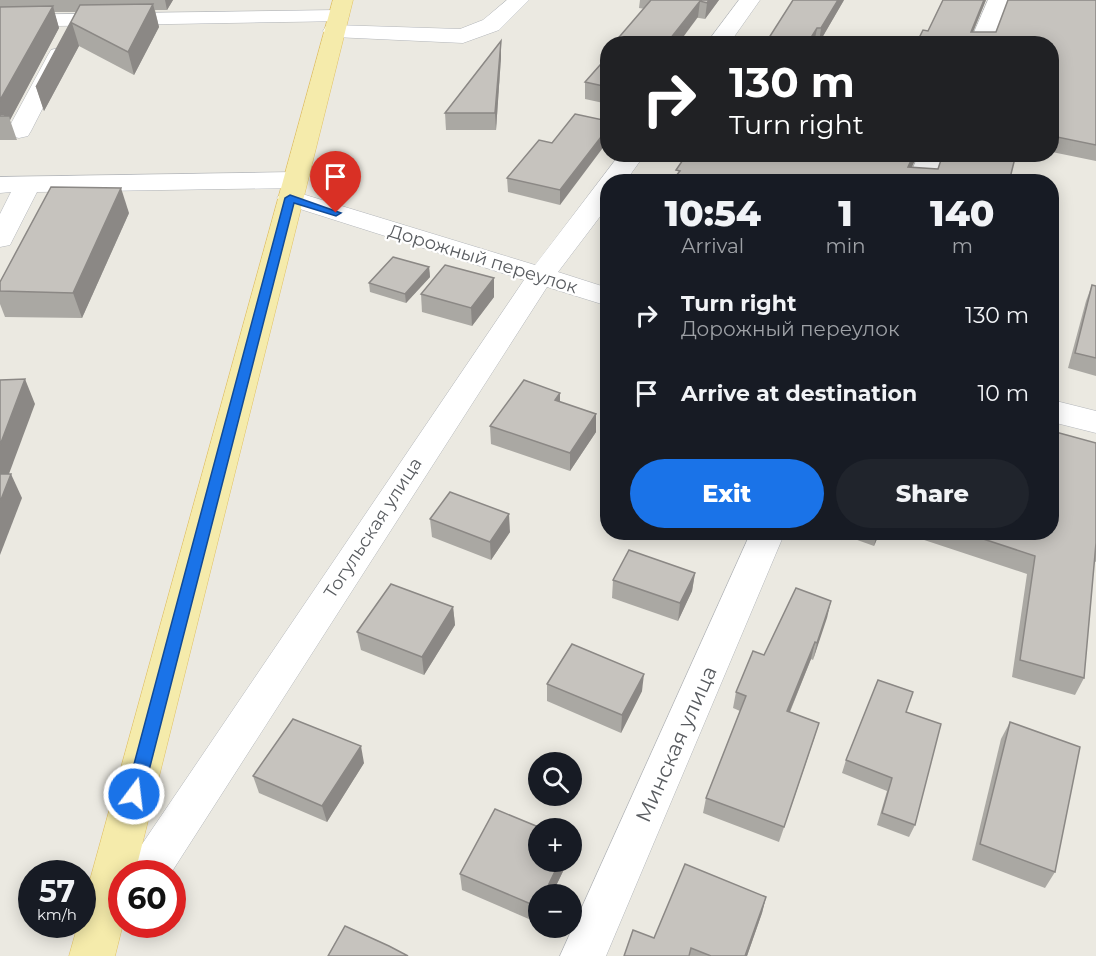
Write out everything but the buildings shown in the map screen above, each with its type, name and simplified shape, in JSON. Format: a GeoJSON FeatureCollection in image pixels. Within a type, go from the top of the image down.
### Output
{"type":"FeatureCollection","features":[{"type":"Feature","properties":{"kind":"main road"},"geometry":{"type":"LineString","coordinates":[[92,956],[338,16]]}},
{"type":"Feature","properties":{"kind":"street"},"geometry":{"type":"LineString","coordinates":[[0,21],[338,16],[463,36],[491,25],[519,0]]}},
{"type":"Feature","properties":{"kind":"street"},"geometry":{"type":"LineString","coordinates":[[723,36],[750,0]]}},
{"type":"Feature","properties":{"kind":"street"},"geometry":{"type":"LineString","coordinates":[[983,36],[998,0]]}},
{"type":"Feature","properties":{"kind":"street"},"geometry":{"type":"LineString","coordinates":[[19,131],[78,19]]}},
{"type":"Feature","properties":{"kind":"street","name":"Дорожный переулок"},"geometry":{"type":"LineString","coordinates":[[0,185],[293,189],[540,277],[600,295]]}},
{"type":"Feature","properties":{"kind":"street"},"geometry":{"type":"LineString","coordinates":[[0,239],[28,185]]}},
{"type":"Feature","properties":{"kind":"street","name":"Тогульская улица"},"geometry":{"type":"LineString","coordinates":[[156,860],[540,277],[600,198]]}},
{"type":"Feature","properties":{"kind":"street"},"geometry":{"type":"LineString","coordinates":[[1059,413],[1096,422]]}},
{"type":"Feature","properties":{"kind":"street","name":"Минская улица"},"geometry":{"type":"LineString","coordinates":[[584,956],[765,540]]}},
{"type":"Feature","properties":{"kind":"street"},"geometry":{"type":"LineString","coordinates":[[92,956],[108,932]]}},
{"type":"Feature","properties":{"kind":"route"},"geometry":{"type":"LineString","coordinates":[[134,794],[290,198],[336,213]]}}]}
